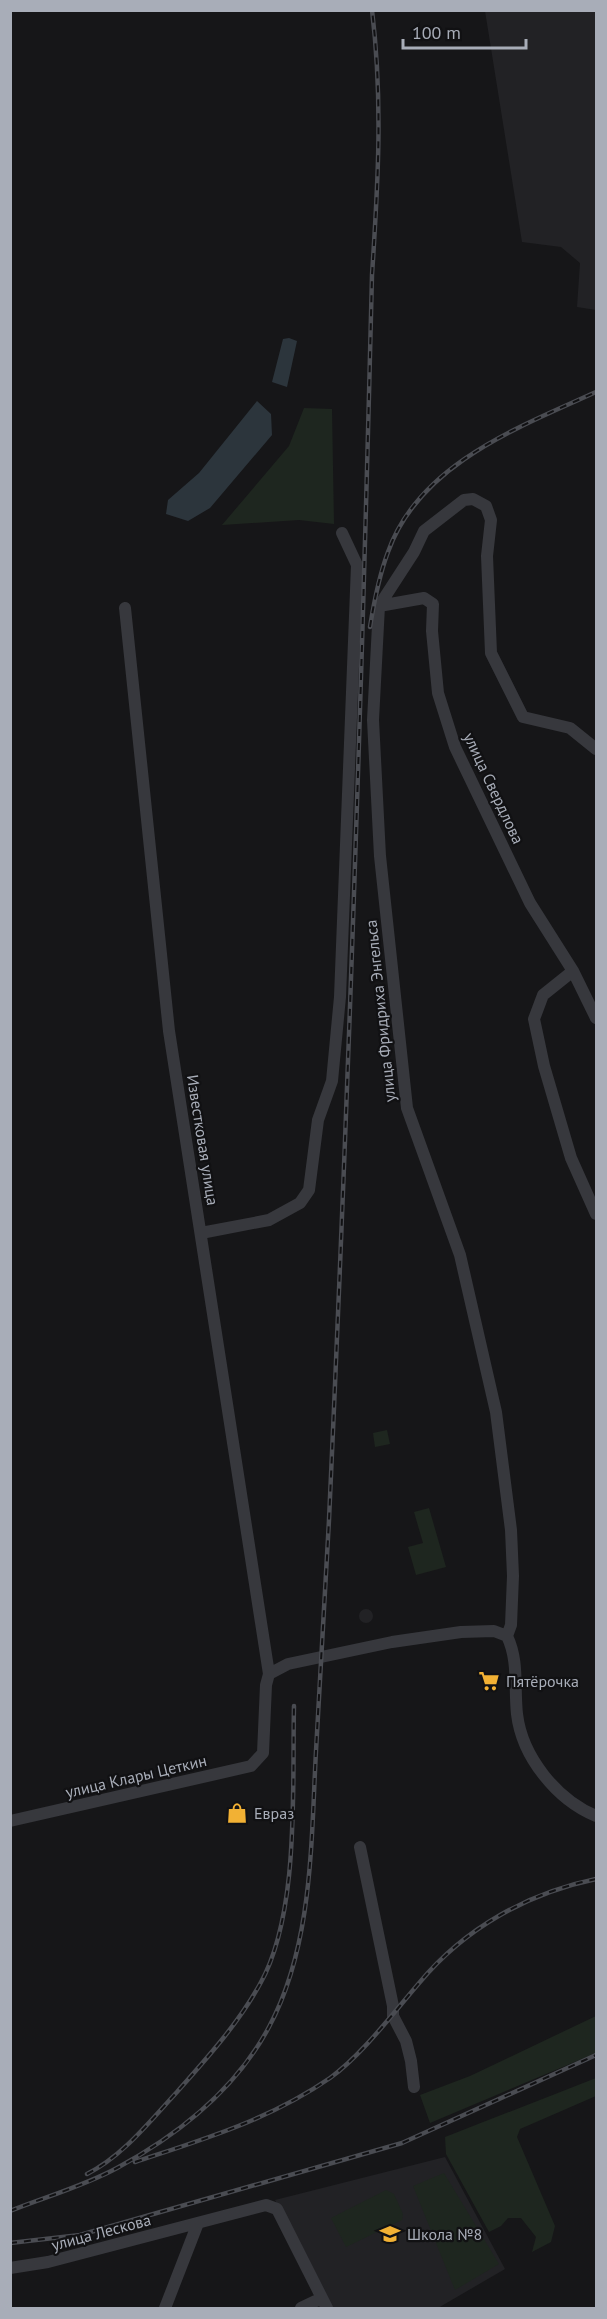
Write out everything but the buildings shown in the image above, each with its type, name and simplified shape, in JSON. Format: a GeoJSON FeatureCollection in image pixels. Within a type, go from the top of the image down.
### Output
{"type":"FeatureCollection","features":[{"type":"Feature","properties":{"kind":"street"},"geometry":{"type":"LineString","coordinates":[[379,606],[414,552],[424,531],[464,500],[473,499],[486,506],[491,520],[487,556],[491,653],[523,717],[570,728],[597,749]]}},
{"type":"Feature","properties":{"kind":"street"},"geometry":{"type":"LineString","coordinates":[[201,1233],[269,1220],[300,1203],[309,1190],[318,1120],[332,1081],[340,997],[357,565],[342,533]]}},
{"type":"Feature","properties":{"kind":"street","name":"улица Свердлова"},"geometry":{"type":"LineString","coordinates":[[379,606],[424,598],[434,604],[432,631],[438,693],[455,747],[530,903],[573,971],[597,1018]]}},
{"type":"Feature","properties":{"kind":"street","name":"улица Фридриха Энгельса"},"geometry":{"type":"LineString","coordinates":[[379,606],[373,720],[380,856],[407,1108],[460,1255],[496,1412],[511,1530],[513,1576],[511,1625],[507,1636],[514,1650],[517,1717],[528,1750],[539,1768],[564,1797],[577,1808],[597,1816]]}},
{"type":"Feature","properties":{"kind":"street","name":"Известковая улица"},"geometry":{"type":"LineString","coordinates":[[124,608],[169,1031],[269,1674]]}},
{"type":"Feature","properties":{"kind":"street"},"geometry":{"type":"LineString","coordinates":[[573,971],[543,995],[534,1019],[544,1066],[570,1158],[597,1214]]}},
{"type":"Feature","properties":{"kind":"street"},"geometry":{"type":"LineString","coordinates":[[269,1674],[288,1664],[392,1642],[461,1632],[494,1631],[507,1636]]}},
{"type":"Feature","properties":{"kind":"street","name":"улица Клары Цеткин"},"geometry":{"type":"LineString","coordinates":[[10,1821],[251,1767],[263,1753],[266,1684],[269,1674]]}},
{"type":"Feature","properties":{"kind":"street"},"geometry":{"type":"LineString","coordinates":[[360,1847],[393,2006],[393,2016],[405,2041],[414,2087]]}},
{"type":"Feature","properties":{"kind":"street","name":"улица Лескова"},"geometry":{"type":"LineString","coordinates":[[10,2268],[48,2262],[266,2205],[277,2210],[284,2221],[325,2303]]}},
{"type":"Feature","properties":{"kind":"street"},"geometry":{"type":"LineString","coordinates":[[165,2308],[198,2223]]}},
{"type":"Feature","properties":{"kind":"street"},"geometry":{"type":"LineString","coordinates":[[301,2308],[325,2303]]}},
{"type":"Feature","properties":{"kind":"shaded area"},"geometry":{"type":"Polygon","coordinates":[[[485,11],[596,11],[596,310],[577,307],[580,263],[561,247],[522,242],[485,11]]]}},
{"type":"Feature","properties":{"kind":"shaded area"},"geometry":{"type":"Polygon","coordinates":[[[289,338],[297,341],[287,387],[272,382],[283,339],[289,338]]]}},
{"type":"Feature","properties":{"kind":"shaded area"},"geometry":{"type":"Polygon","coordinates":[[[257,401],[271,414],[272,435],[210,508],[188,521],[166,514],[168,500],[199,473],[257,401]]]}},
{"type":"Feature","properties":{"kind":"shaded area"},"geometry":{"type":"Polygon","coordinates":[[[304,408],[332,409],[334,524],[299,520],[222,525],[289,446],[304,408]]]}},
{"type":"Feature","properties":{"kind":"shaded area"},"geometry":{"type":"Polygon","coordinates":[[[387,1430],[390,1444],[375,1447],[373,1433],[387,1430]]]}},
{"type":"Feature","properties":{"kind":"shaded area"},"geometry":{"type":"Polygon","coordinates":[[[429,1508],[446,1567],[416,1575],[408,1547],[423,1543],[414,1512],[429,1508]]]}},
{"type":"Feature","properties":{"kind":"shaded area"},"geometry":{"type":"Polygon","coordinates":[[[363,1609],[369,1609],[373,1616],[369,1623],[363,1623],[359,1619],[359,1613],[363,1609]]]}},
{"type":"Feature","properties":{"kind":"shaded area"},"geometry":{"type":"Polygon","coordinates":[[[596,2016],[596,2053],[430,2123],[420,2095],[470,2076],[596,2016]]]}},
{"type":"Feature","properties":{"kind":"shaded area"},"geometry":{"type":"Polygon","coordinates":[[[596,2078],[596,2096],[520,2129],[517,2137],[555,2226],[551,2242],[532,2252],[536,2237],[521,2218],[508,2218],[501,2226],[489,2232],[446,2154],[445,2137],[596,2078]]]}},
{"type":"Feature","properties":{"kind":"shaded area","name":"Школа №8"},"geometry":{"type":"Polygon","coordinates":[[[445,2157],[505,2269],[438,2308],[329,2308],[275,2200],[445,2157]]]}},
{"type":"Feature","properties":{"kind":"shaded area"},"geometry":{"type":"Polygon","coordinates":[[[444,2173],[499,2264],[455,2290],[413,2186],[444,2173]]]}},
{"type":"Feature","properties":{"kind":"shaded area"},"geometry":{"type":"Polygon","coordinates":[[[386,2190],[394,2194],[403,2214],[402,2220],[346,2247],[331,2218],[386,2190]]]}},
{"type":"Feature","properties":{"kind":"railway"},"geometry":{"type":"LineString","coordinates":[[10,2211],[78,2186],[117,2168],[162,2141],[204,2108],[240,2071],[269,2027],[283,1995],[302,1928],[311,1857],[329,1520],[348,1053],[378,142],[377,77],[372,10]]}},
{"type":"Feature","properties":{"kind":"railway"},"geometry":{"type":"LineString","coordinates":[[370,627],[377,589],[388,552],[403,521],[423,495],[447,472],[475,452],[535,419],[596,392]]}},
{"type":"Feature","properties":{"kind":"railway"},"geometry":{"type":"LineString","coordinates":[[87,2174],[124,2148],[211,2053],[251,1999],[273,1955],[288,1886],[293,1811],[294,1706]]}},
{"type":"Feature","properties":{"kind":"railway"},"geometry":{"type":"LineString","coordinates":[[135,2162],[236,2127],[307,2093],[354,2058],[438,1963],[478,1929],[499,1915],[546,1893],[596,1879]]}},
{"type":"Feature","properties":{"kind":"railway"},"geometry":{"type":"LineString","coordinates":[[10,2243],[80,2235],[402,2143],[596,2055]]}},
{"type":"Feature","properties":{"kind":"place","name":"Пятёрочка"},"geometry":{"type":"Point","coordinates":[489,1681]}},
{"type":"Feature","properties":{"kind":"place","name":"Евраз"},"geometry":{"type":"Point","coordinates":[237,1813]}},
{"type":"Feature","properties":{"kind":"place","name":"Школа №8"},"geometry":{"type":"Point","coordinates":[390,2234]}}]}
